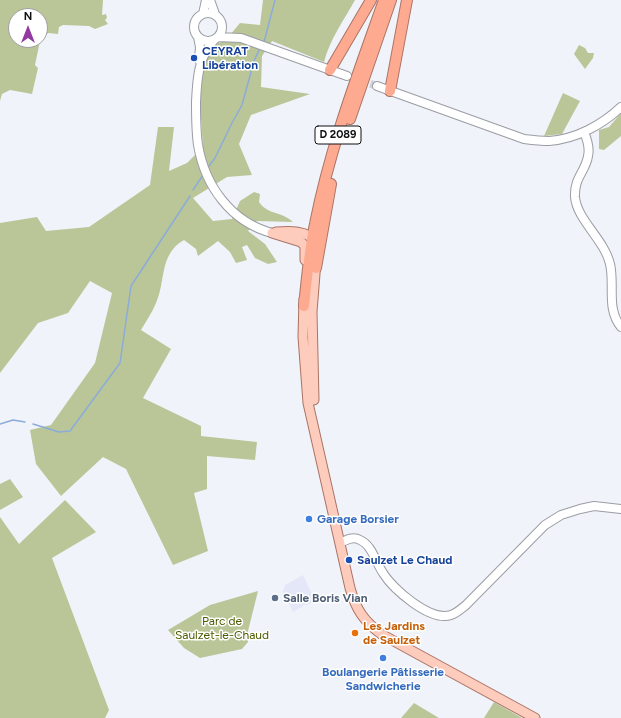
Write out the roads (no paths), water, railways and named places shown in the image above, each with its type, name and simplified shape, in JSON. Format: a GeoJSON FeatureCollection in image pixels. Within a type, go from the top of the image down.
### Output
{"type":"FeatureCollection","features":[{"type":"Feature","properties":{"kind":"highway"},"geometry":{"type":"LineString","coordinates":[[330,70],[371,0]]}},
{"type":"Feature","properties":{"kind":"highway","name":"D 2089"},"geometry":{"type":"LineString","coordinates":[[304,306],[309,260],[319,203],[332,152],[384,0]]}},
{"type":"Feature","properties":{"kind":"highway","name":"D 2089"},"geometry":{"type":"LineString","coordinates":[[316,268],[329,190],[338,154],[391,0]]}},
{"type":"Feature","properties":{"kind":"highway"},"geometry":{"type":"LineString","coordinates":[[390,91],[407,0]]}},
{"type":"Feature","properties":{"kind":"main road"},"geometry":{"type":"LineString","coordinates":[[203,14],[206,0]]}},
{"type":"Feature","properties":{"kind":"main road"},"geometry":{"type":"LineString","coordinates":[[210,0],[215,14],[222,23],[241,38],[347,76]]}},
{"type":"Feature","properties":{"kind":"main road"},"geometry":{"type":"LineString","coordinates":[[199,69],[200,47],[194,27],[195,21],[203,14],[215,14]]}},
{"type":"Feature","properties":{"kind":"main road"},"geometry":{"type":"LineString","coordinates":[[222,23],[222,28],[206,50],[196,83],[196,126],[198,146],[211,184],[233,212],[244,221],[261,230],[300,242],[305,246],[304,306]]}},
{"type":"Feature","properties":{"kind":"main road"},"geometry":{"type":"LineString","coordinates":[[198,37],[204,40],[216,38],[241,38]]}},
{"type":"Feature","properties":{"kind":"main road"},"geometry":{"type":"LineString","coordinates":[[377,86],[524,139],[548,141],[566,138],[584,132],[610,117],[621,107]]}},
{"type":"Feature","properties":{"kind":"main road"},"geometry":{"type":"LineString","coordinates":[[584,132],[588,149],[588,157],[578,176],[575,187],[577,206],[580,214],[603,246],[608,259],[610,265],[614,313],[621,327]]}},
{"type":"Feature","properties":{"kind":"main road"},"geometry":{"type":"LineString","coordinates":[[272,233],[297,232],[309,235],[313,238],[316,242],[316,268]]}},
{"type":"Feature","properties":{"kind":"main road","name":"D 2089"},"geometry":{"type":"LineString","coordinates":[[316,268],[312,312],[313,393],[320,451]]}},
{"type":"Feature","properties":{"kind":"main road","name":"D 2089"},"geometry":{"type":"LineString","coordinates":[[304,306],[303,337],[308,403],[352,598],[360,614],[382,634],[535,718]]}},
{"type":"Feature","properties":{"kind":"main road"},"geometry":{"type":"LineString","coordinates":[[340,543],[350,538],[361,540],[371,552],[389,581],[410,600],[432,614],[450,616],[466,605],[546,525],[561,515],[594,506],[621,509]]}},
{"type":"Feature","properties":{"kind":"waterway"},"geometry":{"type":"LineString","coordinates":[[264,42],[275,0]]}},
{"type":"Feature","properties":{"kind":"waterway"},"geometry":{"type":"LineString","coordinates":[[209,166],[215,158],[242,105],[254,61],[259,50]]}},
{"type":"Feature","properties":{"kind":"waterway"},"geometry":{"type":"LineString","coordinates":[[193,190],[203,175]]}},
{"type":"Feature","properties":{"kind":"waterway"},"geometry":{"type":"LineString","coordinates":[[33,424],[59,432],[70,431],[120,363],[131,286],[190,196]]}},
{"type":"Feature","properties":{"kind":"waterway"},"geometry":{"type":"LineString","coordinates":[[0,424],[13,420],[25,422]]}},
{"type":"Feature","properties":{"kind":"tunnel"},"geometry":{"type":"LineString","coordinates":[[359,80],[377,86]]}},
{"type":"Feature","properties":{"kind":"place","name":"CEYRAT Libération"},"geometry":{"type":"Point","coordinates":[194,58]}},
{"type":"Feature","properties":{"kind":"place","name":"Garage Borsier"},"geometry":{"type":"Point","coordinates":[309,519]}},
{"type":"Feature","properties":{"kind":"place","name":"Saulzet Le Chaud"},"geometry":{"type":"Point","coordinates":[349,560]}},
{"type":"Feature","properties":{"kind":"place","name":"Salle Boris Vian"},"geometry":{"type":"Point","coordinates":[275,598]}},
{"type":"Feature","properties":{"kind":"place","name":"Les Jardins de Saulzet"},"geometry":{"type":"Point","coordinates":[355,633]}},
{"type":"Feature","properties":{"kind":"place","name":"Boulangerie Pâtisserie Sandwicherie"},"geometry":{"type":"Point","coordinates":[383,658]}},
{"type":"Feature","properties":{"kind":"park label","name":"Parc de Saulzet-le-Chaud"},"geometry":{"type":"Point","coordinates":[222,628]}}]}
